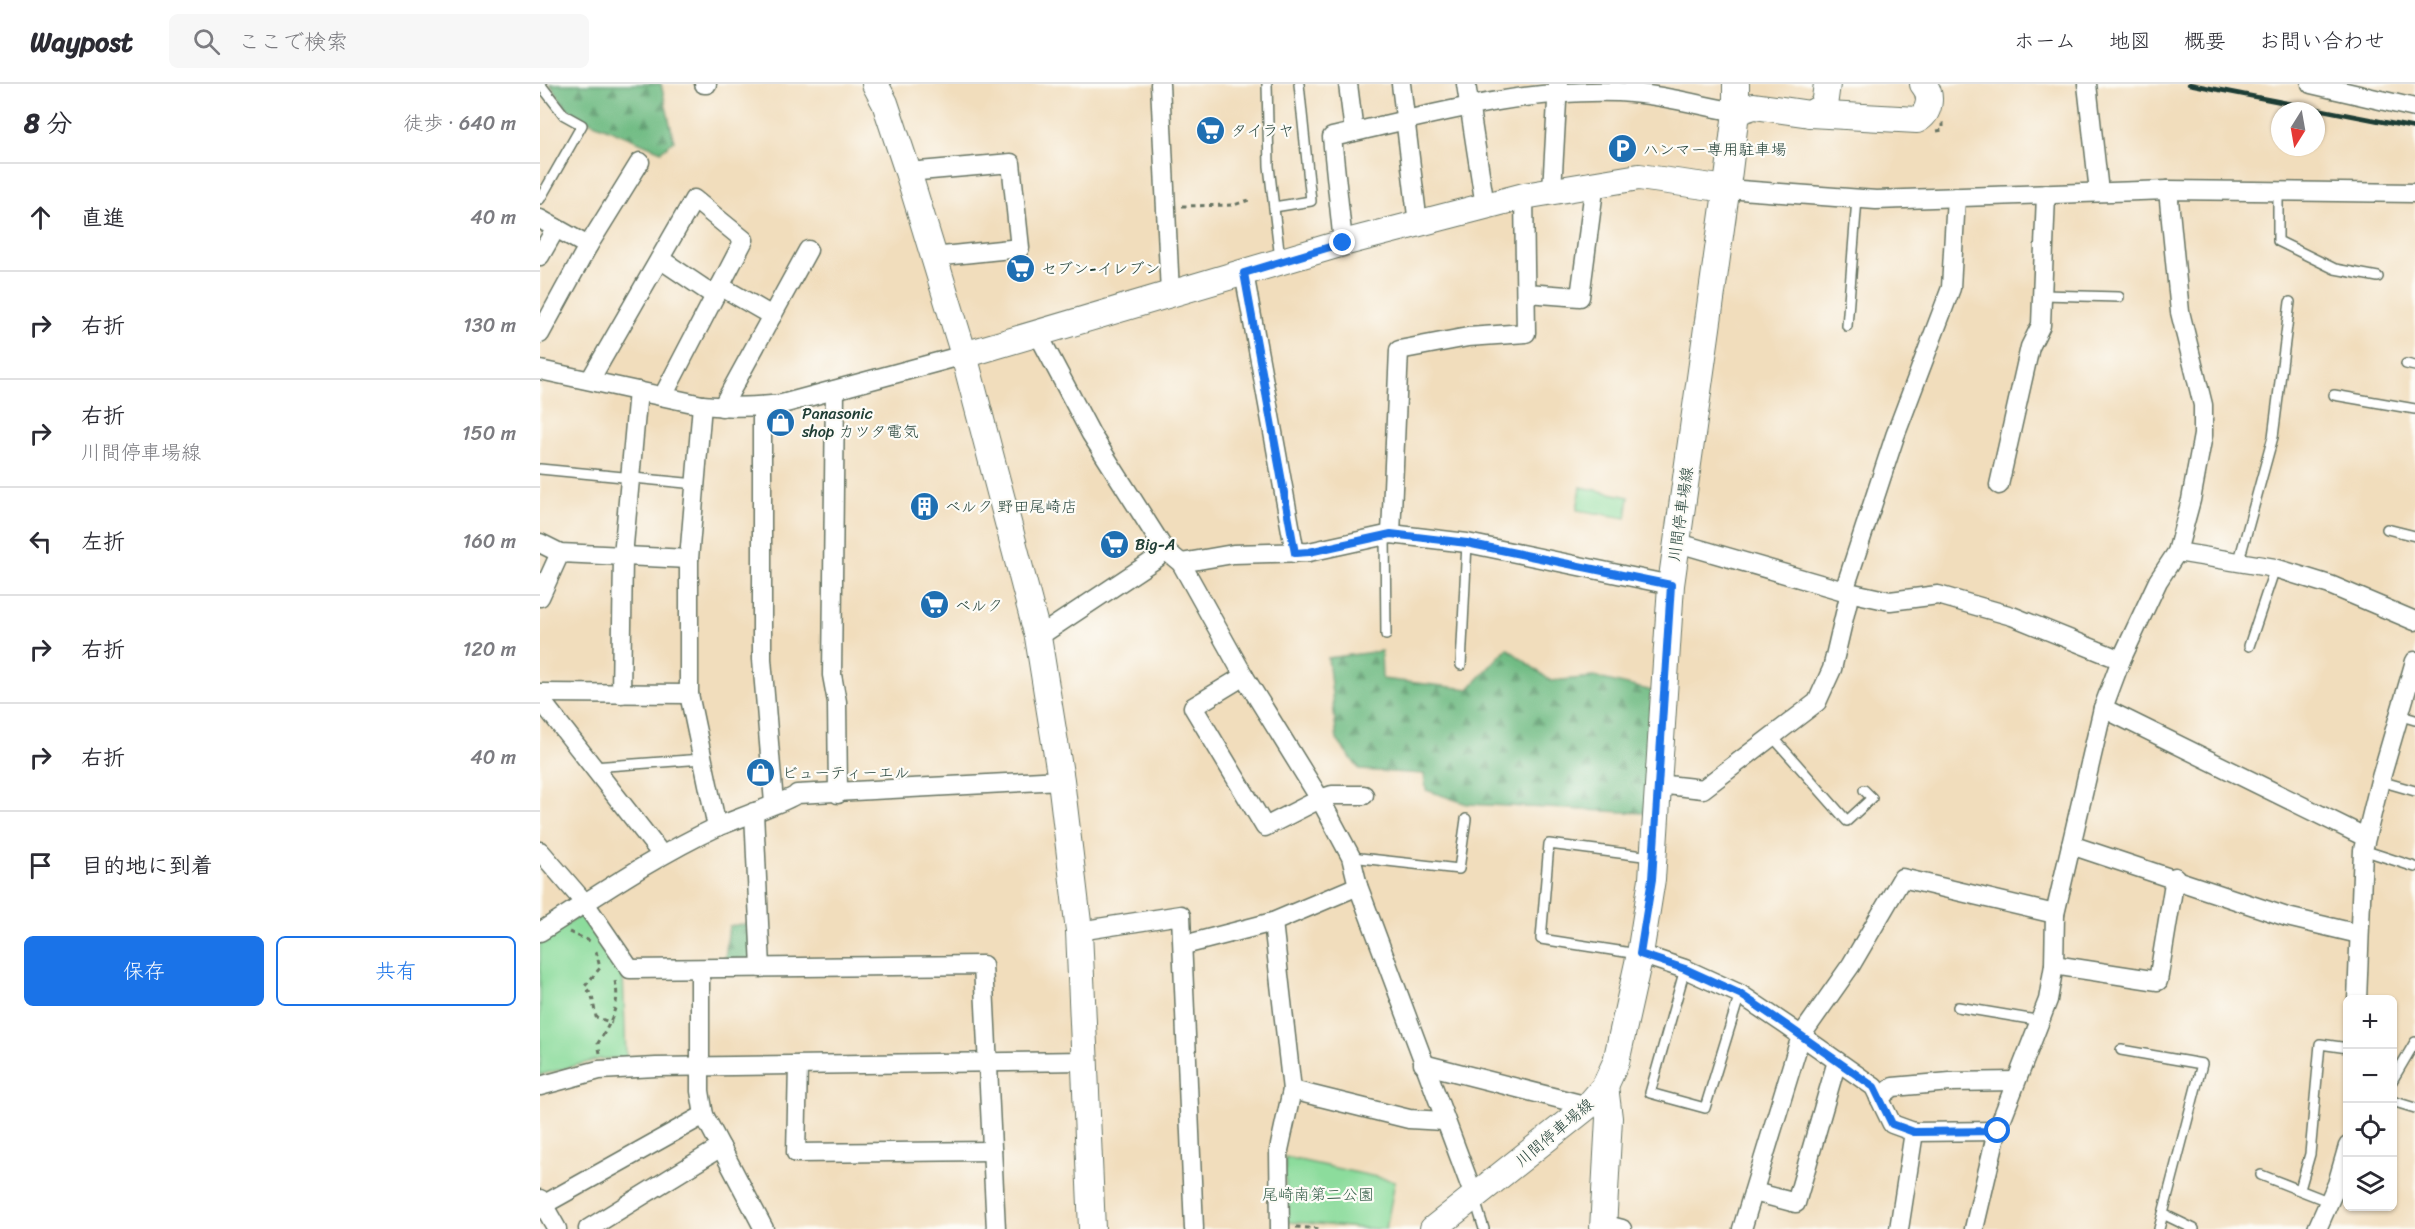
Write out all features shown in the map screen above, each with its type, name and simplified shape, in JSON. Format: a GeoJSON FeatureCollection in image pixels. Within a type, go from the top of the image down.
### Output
{"type":"FeatureCollection","features":[{"type":"Feature","properties":{"kind":"street"},"geometry":{"type":"LineString","coordinates":[[876,84],[908,172],[964,355],[1038,637],[1061,780],[1079,931],[1092,1229]]}},
{"type":"Feature","properties":{"kind":"street"},"geometry":{"type":"LineString","coordinates":[[1160,84],[1170,292]]}},
{"type":"Feature","properties":{"kind":"street"},"geometry":{"type":"LineString","coordinates":[[1348,84],[1354,132]]}},
{"type":"Feature","properties":{"kind":"street"},"geometry":{"type":"LineString","coordinates":[[1401,84],[1418,224]]}},
{"type":"Feature","properties":{"kind":"street"},"geometry":{"type":"LineString","coordinates":[[1466,84],[1485,206]]}},
{"type":"Feature","properties":{"kind":"street"},"geometry":{"type":"LineString","coordinates":[[1810,114],[1824,106],[1827,84]]}},
{"type":"Feature","properties":{"kind":"street"},"geometry":{"type":"LineString","coordinates":[[1343,243],[1332,137],[1558,88],[1741,98],[1810,114],[1917,120],[1924,117],[1928,109],[1929,95],[1923,84]]}},
{"type":"Feature","properties":{"kind":"street"},"geometry":{"type":"LineString","coordinates":[[2087,84],[2099,192]]}},
{"type":"Feature","properties":{"kind":"street"},"geometry":{"type":"LineString","coordinates":[[2311,84],[2350,88],[2415,108]]}},
{"type":"Feature","properties":{"kind":"street"},"geometry":{"type":"LineString","coordinates":[[1552,190],[1558,88]]}},
{"type":"Feature","properties":{"kind":"street","name":"川間停車場線"},"geometry":{"type":"LineString","coordinates":[[1433,1229],[1588,1106],[1605,1086],[1616,1062],[1640,954],[1653,857],[1671,585],[1741,98]]}},
{"type":"Feature","properties":{"kind":"street"},"geometry":{"type":"LineString","coordinates":[[540,334],[588,246],[640,162]]}},
{"type":"Feature","properties":{"kind":"street"},"geometry":{"type":"LineString","coordinates":[[908,172],[1011,164],[1020,248],[933,257]]}},
{"type":"Feature","properties":{"kind":"street"},"geometry":{"type":"LineString","coordinates":[[540,370],[702,405],[722,407],[782,404],[964,355],[1170,292],[1244,273],[1343,243],[1524,195],[1595,182],[1639,177],[1727,189],[1857,199],[2168,190],[2415,193]]}},
{"type":"Feature","properties":{"kind":"street"},"geometry":{"type":"LineString","coordinates":[[1527,293],[1580,297],[1595,182]]}},
{"type":"Feature","properties":{"kind":"street"},"geometry":{"type":"LineString","coordinates":[[1974,1229],[1998,1131],[2016,1081],[2042,1021],[2054,965],[2055,914],[2103,708],[2121,660],[2158,581],[2177,552],[2192,500],[2202,435],[2203,405],[2180,312],[2168,190]]}},
{"type":"Feature","properties":{"kind":"street"},"geometry":{"type":"LineString","coordinates":[[1999,485],[2030,347],[2042,326],[2046,194]]}},
{"type":"Feature","properties":{"kind":"street"},"geometry":{"type":"LineString","coordinates":[[1388,534],[1399,350],[1468,337],[1526,333],[1524,195]]}},
{"type":"Feature","properties":{"kind":"street"},"geometry":{"type":"LineString","coordinates":[[1658,784],[1703,789],[1817,702],[1832,669],[1847,592],[1899,425],[1951,288],[1956,197]]}},
{"type":"Feature","properties":{"kind":"street"},"geometry":{"type":"LineString","coordinates":[[590,380],[694,199],[744,240],[663,396]]}},
{"type":"Feature","properties":{"kind":"street"},"geometry":{"type":"LineString","coordinates":[[540,219],[588,246]]}},
{"type":"Feature","properties":{"kind":"street"},"geometry":{"type":"LineString","coordinates":[[540,256],[556,228]]}},
{"type":"Feature","properties":{"kind":"street"},"geometry":{"type":"LineString","coordinates":[[722,407],[808,250]]}},
{"type":"Feature","properties":{"kind":"street"},"geometry":{"type":"LineString","coordinates":[[660,259],[718,291],[772,315]]}},
{"type":"Feature","properties":{"kind":"street"},"geometry":{"type":"LineString","coordinates":[[1244,273],[1295,553]]}},
{"type":"Feature","properties":{"kind":"street"},"geometry":{"type":"LineString","coordinates":[[1038,332],[1091,434],[1164,549],[1181,563],[1244,676],[1320,799],[1351,857],[1358,886],[1474,1196]]}},
{"type":"Feature","properties":{"kind":"street"},"geometry":{"type":"LineString","coordinates":[[835,390],[832,675],[837,702],[838,794]]}},
{"type":"Feature","properties":{"kind":"street"},"geometry":{"type":"LineString","coordinates":[[621,694],[623,556],[638,391]]}},
{"type":"Feature","properties":{"kind":"street"},"geometry":{"type":"LineString","coordinates":[[702,405],[689,559],[689,694],[717,827]]}},
{"type":"Feature","properties":{"kind":"street"},"geometry":{"type":"LineString","coordinates":[[762,406],[762,659],[774,803]]}},
{"type":"Feature","properties":{"kind":"street"},"geometry":{"type":"LineString","coordinates":[[1181,563],[1233,554],[1309,552],[1388,534],[1467,543],[1671,585]]}},
{"type":"Feature","properties":{"kind":"street"},"geometry":{"type":"LineString","coordinates":[[1676,542],[1847,592],[1890,601],[1938,595],[2012,616],[2121,660]]}},
{"type":"Feature","properties":{"kind":"street"},"geometry":{"type":"LineString","coordinates":[[540,543],[560,553],[689,559]]}},
{"type":"Feature","properties":{"kind":"street"},"geometry":{"type":"LineString","coordinates":[[1038,637],[1157,558],[1164,549]]}},
{"type":"Feature","properties":{"kind":"street"},"geometry":{"type":"LineString","coordinates":[[2177,552],[2238,564],[2275,568],[2330,585],[2415,621]]}},
{"type":"Feature","properties":{"kind":"street"},"geometry":{"type":"LineString","coordinates":[[540,597],[560,553]]}},
{"type":"Feature","properties":{"kind":"street"},"geometry":{"type":"LineString","coordinates":[[2357,995],[2364,843],[2379,781],[2407,718],[2415,661]]}},
{"type":"Feature","properties":{"kind":"street"},"geometry":{"type":"LineString","coordinates":[[1244,676],[1193,707],[1265,827],[1332,795],[1364,795]]}},
{"type":"Feature","properties":{"kind":"street"},"geometry":{"type":"LineString","coordinates":[[540,693],[689,694]]}},
{"type":"Feature","properties":{"kind":"street"},"geometry":{"type":"LineString","coordinates":[[540,699],[662,855]]}},
{"type":"Feature","properties":{"kind":"street"},"geometry":{"type":"LineString","coordinates":[[2103,708],[2364,843]]}},
{"type":"Feature","properties":{"kind":"street"},"geometry":{"type":"LineString","coordinates":[[540,932],[584,902],[662,855],[717,827],[774,803],[794,799],[797,794],[838,794],[1061,780]]}},
{"type":"Feature","properties":{"kind":"street"},"geometry":{"type":"LineString","coordinates":[[754,812],[761,968]]}},
{"type":"Feature","properties":{"kind":"street"},"geometry":{"type":"LineString","coordinates":[[2071,845],[2175,877],[2287,917],[2359,934]]}},
{"type":"Feature","properties":{"kind":"street"},"geometry":{"type":"LineString","coordinates":[[540,851],[584,902],[630,969],[983,965],[996,1229]]}},
{"type":"Feature","properties":{"kind":"street"},"geometry":{"type":"LineString","coordinates":[[2054,965],[2158,981],[2175,877]]}},
{"type":"Feature","properties":{"kind":"street"},"geometry":{"type":"LineString","coordinates":[[1742,1229],[1801,1036],[1851,964],[1902,878],[2055,914]]}},
{"type":"Feature","properties":{"kind":"street"},"geometry":{"type":"LineString","coordinates":[[1184,945],[1273,922],[1358,886]]}},
{"type":"Feature","properties":{"kind":"street"},"geometry":{"type":"LineString","coordinates":[[1079,931],[1180,915],[1184,945],[1194,1229]]}},
{"type":"Feature","properties":{"kind":"street"},"geometry":{"type":"LineString","coordinates":[[1273,922],[1292,1090],[1279,1150],[1280,1228]]}},
{"type":"Feature","properties":{"kind":"street"},"geometry":{"type":"LineString","coordinates":[[1640,954],[1685,969],[1740,994],[1874,1087],[1892,1124],[1914,1132],[1998,1131]]}},
{"type":"Feature","properties":{"kind":"street"},"geometry":{"type":"LineString","coordinates":[[700,969],[700,1067],[704,1114],[764,1229]]}},
{"type":"Feature","properties":{"kind":"street"},"geometry":{"type":"LineString","coordinates":[[540,1086],[604,1070],[1085,1061]]}},
{"type":"Feature","properties":{"kind":"street"},"geometry":{"type":"LineString","coordinates":[[1754,1192],[1796,1203],[1837,1061]]}},
{"type":"Feature","properties":{"kind":"street"},"geometry":{"type":"LineString","coordinates":[[1423,1064],[1588,1106]]}},
{"type":"Feature","properties":{"kind":"street"},"geometry":{"type":"LineString","coordinates":[[798,1065],[796,1153],[993,1151]]}},
{"type":"Feature","properties":{"kind":"street"},"geometry":{"type":"LineString","coordinates":[[1879,1098],[1893,1087],[1950,1082],[2016,1081]]}},
{"type":"Feature","properties":{"kind":"street"},"geometry":{"type":"LineString","coordinates":[[1605,1086],[1609,1118],[1609,1227]]}},
{"type":"Feature","properties":{"kind":"street"},"geometry":{"type":"LineString","coordinates":[[1292,1090],[1409,1119],[1444,1120]]}},
{"type":"Feature","properties":{"kind":"street"},"geometry":{"type":"LineString","coordinates":[[557,1229],[542,1202],[704,1114]]}},
{"type":"Feature","properties":{"kind":"street"},"geometry":{"type":"LineString","coordinates":[[1899,1229],[1914,1132]]}},
{"type":"Feature","properties":{"kind":"street"},"geometry":{"type":"LineString","coordinates":[[588,1229],[722,1147]]}},
{"type":"Feature","properties":{"kind":"street"},"geometry":{"type":"LineString","coordinates":[[2317,1229],[2330,1202],[2346,1157]]}},
{"type":"Feature","properties":{"kind":"lane"},"geometry":{"type":"LineString","coordinates":[[540,84],[564,115],[582,125],[540,199]]}},
{"type":"Feature","properties":{"kind":"lane"},"geometry":{"type":"LineString","coordinates":[[1267,84],[1269,166],[1280,262]]}},
{"type":"Feature","properties":{"kind":"lane"},"geometry":{"type":"LineString","coordinates":[[1274,207],[1311,201],[1299,84]]}},
{"type":"Feature","properties":{"kind":"lane"},"geometry":{"type":"LineString","coordinates":[[2278,190],[2278,241],[2334,269],[2378,278]]}},
{"type":"Feature","properties":{"kind":"lane"},"geometry":{"type":"LineString","coordinates":[[1847,326],[1857,199]]}},
{"type":"Feature","properties":{"kind":"lane"},"geometry":{"type":"LineString","coordinates":[[2043,295],[2119,297]]}},
{"type":"Feature","properties":{"kind":"lane"},"geometry":{"type":"LineString","coordinates":[[2238,564],[2272,437],[2290,302]]}},
{"type":"Feature","properties":{"kind":"lane"},"geometry":{"type":"LineString","coordinates":[[2334,395],[2415,409]]}},
{"type":"Feature","properties":{"kind":"lane"},"geometry":{"type":"LineString","coordinates":[[540,469],[696,484]]}},
{"type":"Feature","properties":{"kind":"lane"},"geometry":{"type":"LineString","coordinates":[[2387,529],[2415,536]]}},
{"type":"Feature","properties":{"kind":"lane"},"geometry":{"type":"LineString","coordinates":[[1386,635],[1388,534]]}},
{"type":"Feature","properties":{"kind":"lane"},"geometry":{"type":"LineString","coordinates":[[1461,665],[1467,543]]}},
{"type":"Feature","properties":{"kind":"lane"},"geometry":{"type":"LineString","coordinates":[[2249,646],[2275,568]]}},
{"type":"Feature","properties":{"kind":"lane"},"geometry":{"type":"LineString","coordinates":[[1772,736],[1847,821],[1872,798],[1864,790]]}},
{"type":"Feature","properties":{"kind":"lane"},"geometry":{"type":"LineString","coordinates":[[593,767],[703,759]]}},
{"type":"Feature","properties":{"kind":"lane"},"geometry":{"type":"LineString","coordinates":[[2379,781],[2415,791]]}},
{"type":"Feature","properties":{"kind":"lane"},"geometry":{"type":"LineString","coordinates":[[1351,857],[1459,869],[1466,819]]}},
{"type":"Feature","properties":{"kind":"lane"},"geometry":{"type":"LineString","coordinates":[[2364,843],[2415,867]]}},
{"type":"Feature","properties":{"kind":"lane"},"geometry":{"type":"LineString","coordinates":[[1640,954],[1541,939],[1549,844],[1653,857]]}},
{"type":"Feature","properties":{"kind":"lane"},"geometry":{"type":"LineString","coordinates":[[1685,969],[1650,1093],[1705,1108],[1740,994]]}},
{"type":"Feature","properties":{"kind":"lane"},"geometry":{"type":"LineString","coordinates":[[1958,1007],[2042,1021]]}},
{"type":"Feature","properties":{"kind":"lane"},"geometry":{"type":"LineString","coordinates":[[2397,1073],[2415,1042]]}},
{"type":"Feature","properties":{"kind":"lane"},"geometry":{"type":"LineString","coordinates":[[2300,1189],[2310,1154],[2320,1044],[2343,1047]]}},
{"type":"Feature","properties":{"kind":"lane"},"geometry":{"type":"LineString","coordinates":[[2121,1050],[2202,1064],[2159,1229]]}},
{"type":"Feature","properties":{"kind":"lane"},"geometry":{"type":"LineString","coordinates":[[2397,1103],[2415,1108]]}},
{"type":"Feature","properties":{"kind":"lane"},"geometry":{"type":"LineString","coordinates":[[2261,1175],[2330,1202]]}},
{"type":"Feature","properties":{"kind":"lane"},"geometry":{"type":"LineString","coordinates":[[1474,1196],[1484,1229]]}},
{"type":"Feature","properties":{"kind":"lane"},"geometry":{"type":"LineString","coordinates":[[2163,1214],[2193,1229]]}},
{"type":"Feature","properties":{"kind":"path"},"geometry":{"type":"LineString","coordinates":[[1165,206],[1234,205],[1249,200]]}},
{"type":"Feature","properties":{"kind":"path"},"geometry":{"type":"LineString","coordinates":[[596,948],[600,968],[585,986],[592,996],[596,1017],[612,1023]]}},
{"type":"Feature","properties":{"kind":"path"},"geometry":{"type":"LineString","coordinates":[[601,956],[606,962]]}},
{"type":"Feature","properties":{"kind":"path"},"geometry":{"type":"LineString","coordinates":[[604,1070],[598,1043],[612,1023],[616,985],[611,968]]}},
{"type":"Feature","properties":{"kind":"path"},"geometry":{"type":"LineString","coordinates":[[1280,1228],[1321,1229]]}},
{"type":"Feature","properties":{"kind":"green space"},"geometry":{"type":"Polygon","coordinates":[[[550,84],[661,84],[674,141],[661,151],[589,121],[566,108],[550,84]]]}},
{"type":"Feature","properties":{"kind":"green space"},"geometry":{"type":"Polygon","coordinates":[[[1581,487],[1629,497],[1626,518],[1577,510],[1581,487]]]}},
{"type":"Feature","properties":{"kind":"green space"},"geometry":{"type":"Polygon","coordinates":[[[1507,648],[1551,681],[1594,677],[1653,691],[1644,813],[1467,804],[1426,790],[1424,774],[1360,770],[1337,740],[1328,658],[1381,651],[1382,679],[1469,689],[1507,648]]]}},
{"type":"Feature","properties":{"kind":"green space"},"geometry":{"type":"Polygon","coordinates":[[[582,914],[623,974],[626,1058],[600,1059],[540,1075],[540,941],[582,914]]]}},
{"type":"Feature","properties":{"kind":"green space"},"geometry":{"type":"Polygon","coordinates":[[[752,923],[752,959],[725,959],[729,926],[752,923]]]}},
{"type":"Feature","properties":{"kind":"green space","name":"尾崎南第二公園"},"geometry":{"type":"Polygon","coordinates":[[[1285,1157],[1395,1181],[1386,1229],[1286,1222],[1285,1157]]]}},
{"type":"Feature","properties":{"kind":"railway"},"geometry":{"type":"LineString","coordinates":[[2189,84],[2415,128]]}},
{"type":"Feature","properties":{"kind":"place","name":"タイラヤ"},"geometry":{"type":"Point","coordinates":[1210,130]}},
{"type":"Feature","properties":{"kind":"place","name":"ハンマー専用駐車場"},"geometry":{"type":"Point","coordinates":[1622,149]}},
{"type":"Feature","properties":{"kind":"place","name":"セブン-イレブン"},"geometry":{"type":"Point","coordinates":[1020,268]}},
{"type":"Feature","properties":{"kind":"place","name":"Panasonic shop カツタ電気"},"geometry":{"type":"Point","coordinates":[781,422]}},
{"type":"Feature","properties":{"kind":"place","name":"ベルク 野田尾崎店"},"geometry":{"type":"Point","coordinates":[924,506]}},
{"type":"Feature","properties":{"kind":"place","name":"Big-A"},"geometry":{"type":"Point","coordinates":[1114,544]}},
{"type":"Feature","properties":{"kind":"place","name":"ベルク"},"geometry":{"type":"Point","coordinates":[934,605]}},
{"type":"Feature","properties":{"kind":"place","name":"ビューティーエル"},"geometry":{"type":"Point","coordinates":[761,772]}},
{"type":"Feature","properties":{"kind":"route"},"geometry":{"type":"LineString","coordinates":[[1343,243],[1244,273],[1295,553],[1391,534],[1467,543],[1671,585],[1652,879],[1640,954],[1685,969],[1740,994],[1786,1025],[1874,1087],[1892,1124],[1914,1132],[1998,1131]]}}]}
